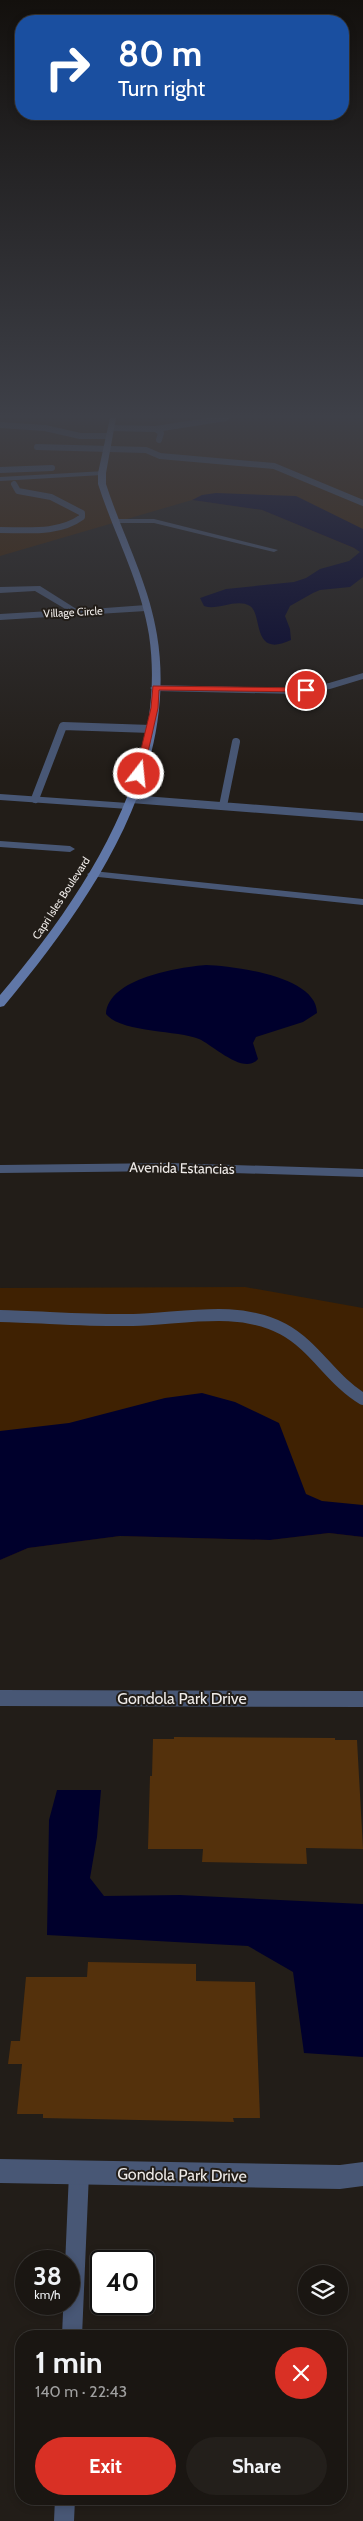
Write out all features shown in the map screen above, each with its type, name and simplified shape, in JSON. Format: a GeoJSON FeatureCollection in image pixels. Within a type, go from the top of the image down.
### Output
{"type":"FeatureCollection","features":[{"type":"Feature","properties":{"kind":"street","name":"Capri Isles Boulevard"},"geometry":{"type":"LineString","coordinates":[[0,1003],[60,926],[114,838],[129,803],[150,729],[155,688],[155,650],[146,608],[120,536]]}},
{"type":"Feature","properties":{"kind":"street"},"geometry":{"type":"LineString","coordinates":[[215,536],[274,550]]}},
{"type":"Feature","properties":{"kind":"street"},"geometry":{"type":"LineString","coordinates":[[0,590],[37,588],[76,612]]}},
{"type":"Feature","properties":{"kind":"street","name":"Village Circle"},"geometry":{"type":"LineString","coordinates":[[0,617],[146,608]]}},
{"type":"Feature","properties":{"kind":"street"},"geometry":{"type":"LineString","coordinates":[[155,688],[296,691],[330,686],[363,676]]}},
{"type":"Feature","properties":{"kind":"street"},"geometry":{"type":"LineString","coordinates":[[0,797],[129,803]]}},
{"type":"Feature","properties":{"kind":"street"},"geometry":{"type":"LineString","coordinates":[[0,844],[70,849]]}},
{"type":"Feature","properties":{"kind":"street"},"geometry":{"type":"LineString","coordinates":[[93,874],[363,902]]}},
{"type":"Feature","properties":{"kind":"street","name":"Avenida Estancias"},"geometry":{"type":"LineString","coordinates":[[0,1169],[170,1167],[363,1173]]}},
{"type":"Feature","properties":{"kind":"street","name":"Gondola Park Drive"},"geometry":{"type":"LineString","coordinates":[[0,1698],[363,1699]]}},
{"type":"Feature","properties":{"kind":"street","name":"Gondola Park Drive"},"geometry":{"type":"LineString","coordinates":[[0,2171],[340,2178],[363,2174]]}},
{"type":"Feature","properties":{"kind":"lane"},"geometry":{"type":"LineString","coordinates":[[36,800],[63,726],[150,729]]}},
{"type":"Feature","properties":{"kind":"lane"},"geometry":{"type":"LineString","coordinates":[[223,806],[236,742]]}},
{"type":"Feature","properties":{"kind":"lane"},"geometry":{"type":"LineString","coordinates":[[129,803],[223,806],[363,816]]}},
{"type":"Feature","properties":{"kind":"lane"},"geometry":{"type":"LineString","coordinates":[[0,1316],[108,1320],[220,1316],[251,1318],[289,1332],[346,1389],[363,1399]]}},
{"type":"Feature","properties":{"kind":"lane"},"geometry":{"type":"LineString","coordinates":[[72,2330],[79,2173]]}},
{"type":"Feature","properties":{"kind":"lane"},"geometry":{"type":"LineString","coordinates":[[64,2521],[65,2505]]}},
{"type":"Feature","properties":{"kind":"shaded area"},"geometry":{"type":"Polygon","coordinates":[[[0,536],[70,536],[0,556],[0,536]]]}},
{"type":"Feature","properties":{"kind":"shaded area"},"geometry":{"type":"Polygon","coordinates":[[[324,536],[363,536],[363,552],[324,536]]]}},
{"type":"Feature","properties":{"kind":"shaded area"},"geometry":{"type":"Polygon","coordinates":[[[245,1287],[363,1308],[363,1537],[329,1533],[270,1540],[120,1536],[28,1548],[0,1560],[0,1288],[245,1287]]]}},
{"type":"Feature","properties":{"kind":"water"},"geometry":{"type":"Polygon","coordinates":[[[324,536],[363,536],[363,577],[350,587],[320,590],[290,606],[285,616],[290,629],[291,640],[270,644],[264,640],[254,611],[250,606],[239,603],[209,607],[204,606],[200,598],[226,589],[294,582],[306,578],[320,569],[349,561],[360,552],[324,536]]]}},
{"type":"Feature","properties":{"kind":"water"},"geometry":{"type":"Polygon","coordinates":[[[206,965],[253,971],[272,975],[289,982],[303,990],[313,1000],[317,1013],[303,1022],[256,1037],[253,1043],[258,1059],[252,1063],[245,1064],[228,1058],[199,1039],[124,1025],[106,1014],[110,1002],[119,991],[132,983],[163,972],[206,965]]]}},
{"type":"Feature","properties":{"kind":"water"},"geometry":{"type":"Polygon","coordinates":[[[202,1393],[235,1402],[279,1423],[306,1494],[322,1501],[363,1505],[363,1537],[329,1533],[270,1540],[120,1536],[28,1548],[0,1560],[0,1431],[69,1423],[165,1398],[202,1393]]]}},
{"type":"Feature","properties":{"kind":"water"},"geometry":{"type":"Polygon","coordinates":[[[57,1790],[101,1790],[97,1837],[90,1878],[104,1896],[180,1895],[363,1904],[363,2057],[304,2053],[293,1972],[248,1946],[47,1935],[49,1820],[57,1790]]]}},
{"type":"Feature","properties":{"kind":"building"},"geometry":{"type":"Polygon","coordinates":[[[174,1737],[335,1738],[335,1740],[357,1740],[363,1849],[306,1848],[307,1864],[202,1862],[203,1849],[148,1849],[153,1739],[174,1739],[174,1737]]]}},
{"type":"Feature","properties":{"kind":"building"},"geometry":{"type":"Polygon","coordinates":[[[88,1962],[196,1964],[196,1981],[255,1982],[260,2118],[233,2118],[234,2122],[43,2118],[43,2114],[17,2114],[22,2064],[8,2064],[11,2041],[20,2041],[26,1977],[87,1977],[88,1962]]]}},
{"type":"Feature","properties":{"kind":"route"},"geometry":{"type":"LineString","coordinates":[[139,774],[147,746],[154,708],[155,688],[306,690]]}}]}
